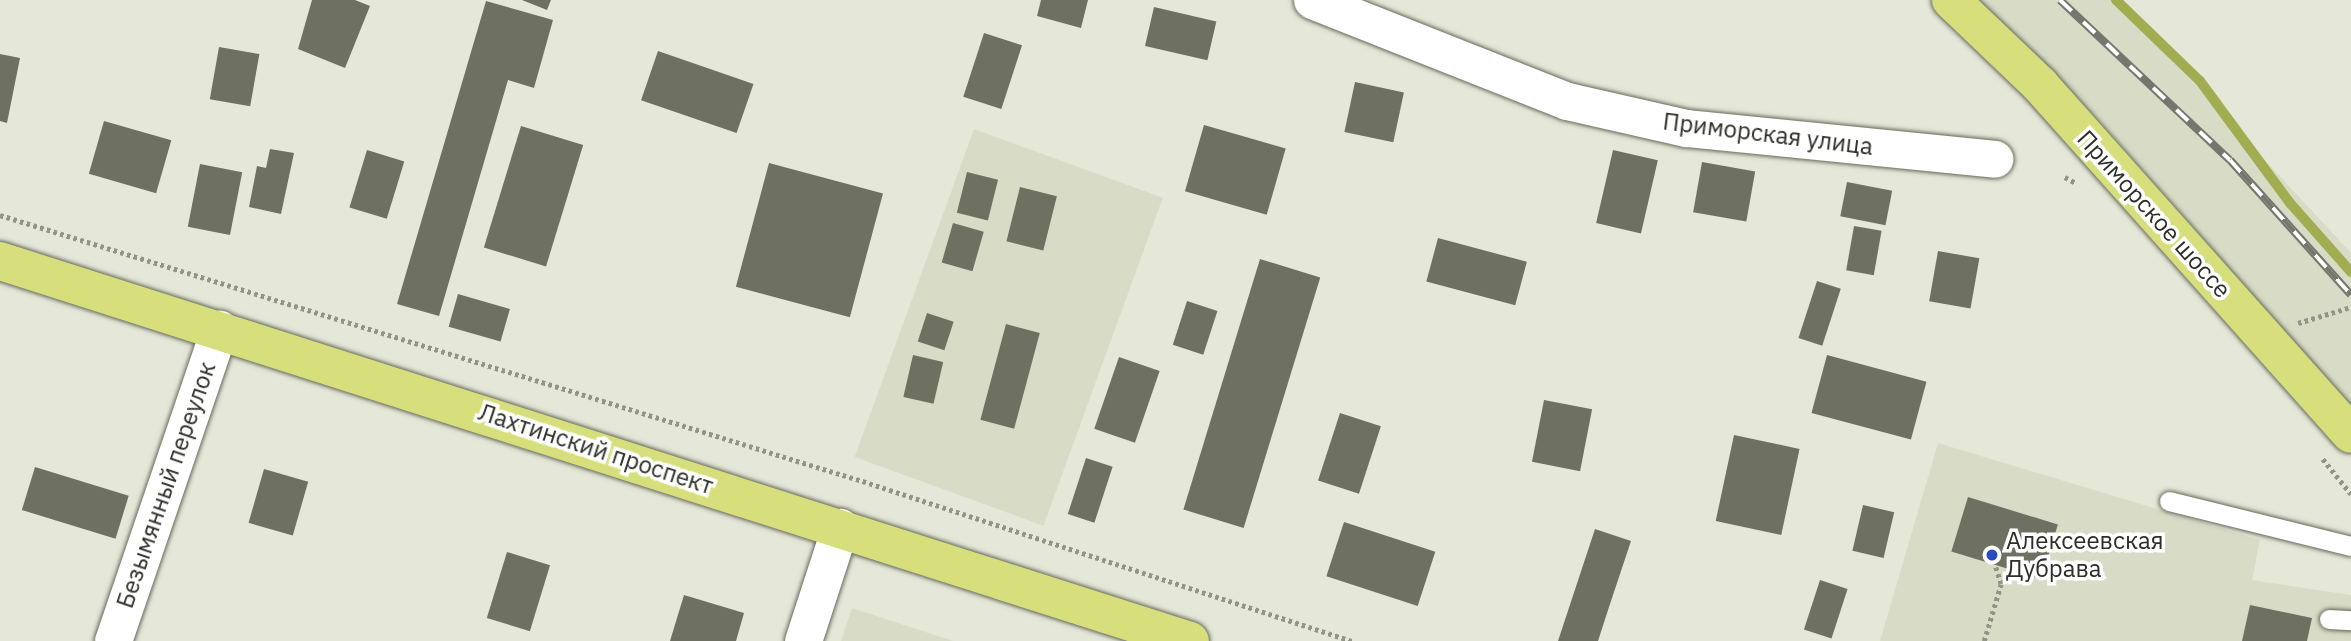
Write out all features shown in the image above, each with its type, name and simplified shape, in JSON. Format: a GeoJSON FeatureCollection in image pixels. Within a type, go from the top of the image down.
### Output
{"type":"FeatureCollection","features":[{"type":"Feature","properties":{"kind":"main road","name":"Приморское шоссе"},"geometry":{"type":"LineString","coordinates":[[1951,0],[2040,85],[2351,434]]}},
{"type":"Feature","properties":{"kind":"main road","name":"Лахтинский проспект"},"geometry":{"type":"LineString","coordinates":[[0,261],[840,527],[1190,641]]}},
{"type":"Feature","properties":{"kind":"street","name":"Приморская улица"},"geometry":{"type":"LineString","coordinates":[[1312,0],[1580,104],[1686,128],[1994,159]]}},
{"type":"Feature","properties":{"kind":"street","name":"Безымянный переулок"},"geometry":{"type":"LineString","coordinates":[[113,641],[219,329]]}},
{"type":"Feature","properties":{"kind":"street"},"geometry":{"type":"LineString","coordinates":[[803,641],[840,527]]}},
{"type":"Feature","properties":{"kind":"lane"},"geometry":{"type":"LineString","coordinates":[[2169,501],[2351,546]]}},
{"type":"Feature","properties":{"kind":"lane"},"geometry":{"type":"LineString","coordinates":[[2329,620],[2351,620]]}},
{"type":"Feature","properties":{"kind":"path"},"geometry":{"type":"LineString","coordinates":[[0,215],[843,475],[1352,641]]}},
{"type":"Feature","properties":{"kind":"path"},"geometry":{"type":"LineString","coordinates":[[1984,641],[2001,584],[1994,565]]}},
{"type":"Feature","properties":{"kind":"shaded area"},"geometry":{"type":"Polygon","coordinates":[[[1976,0],[2117,0],[2351,253],[2351,406],[2095,116],[1976,0]]]}},
{"type":"Feature","properties":{"kind":"shaded area"},"geometry":{"type":"Polygon","coordinates":[[[974,129],[1163,198],[1044,526],[855,457],[974,129]]]}},
{"type":"Feature","properties":{"kind":"shaded area"},"geometry":{"type":"Polygon","coordinates":[[[1938,443],[2260,540],[2252,580],[2351,595],[2351,641],[1880,641],[1938,443]]]}},
{"type":"Feature","properties":{"kind":"shaded area"},"geometry":{"type":"Polygon","coordinates":[[[852,608],[953,641],[841,641],[852,608]]]}},
{"type":"Feature","properties":{"kind":"building"},"geometry":{"type":"Polygon","coordinates":[[[312,0],[355,0],[370,6],[345,68],[298,49],[312,0]]]}},
{"type":"Feature","properties":{"kind":"building"},"geometry":{"type":"Polygon","coordinates":[[[522,0],[551,0],[547,10],[522,0]]]}},
{"type":"Feature","properties":{"kind":"building"},"geometry":{"type":"Polygon","coordinates":[[[1041,0],[1088,0],[1081,28],[1037,16],[1041,0]]]}},
{"type":"Feature","properties":{"kind":"building"},"geometry":{"type":"Polygon","coordinates":[[[486,1],[553,20],[534,88],[508,80],[439,316],[397,304],[486,1]]]}},
{"type":"Feature","properties":{"kind":"building"},"geometry":{"type":"Polygon","coordinates":[[[1154,7],[1216,21],[1207,60],[1145,46],[1154,7]]]}},
{"type":"Feature","properties":{"kind":"building"},"geometry":{"type":"Polygon","coordinates":[[[984,33],[1022,45],[1001,109],[963,97],[984,33]]]}},
{"type":"Feature","properties":{"kind":"building"},"geometry":{"type":"Polygon","coordinates":[[[219,47],[259,54],[250,106],[210,99],[219,47]]]}},
{"type":"Feature","properties":{"kind":"building"},"geometry":{"type":"Polygon","coordinates":[[[658,51],[753,84],[737,133],[641,100],[658,51]]]}},
{"type":"Feature","properties":{"kind":"building"},"geometry":{"type":"Polygon","coordinates":[[[0,54],[20,58],[7,123],[0,121],[0,54]]]}},
{"type":"Feature","properties":{"kind":"building"},"geometry":{"type":"Polygon","coordinates":[[[1355,82],[1404,92],[1393,142],[1344,132],[1355,82]]]}},
{"type":"Feature","properties":{"kind":"building"},"geometry":{"type":"Polygon","coordinates":[[[104,121],[171,140],[156,193],[89,174],[104,121]]]}},
{"type":"Feature","properties":{"kind":"building"},"geometry":{"type":"Polygon","coordinates":[[[1204,125],[1286,148],[1267,215],[1185,191],[1204,125]]]}},
{"type":"Feature","properties":{"kind":"building"},"geometry":{"type":"Polygon","coordinates":[[[521,126],[583,145],[546,266],[484,247],[521,126]]]}},
{"type":"Feature","properties":{"kind":"building"},"geometry":{"type":"Polygon","coordinates":[[[270,149],[294,153],[281,214],[249,207],[257,166],[266,168],[270,149]]]}},
{"type":"Feature","properties":{"kind":"building"},"geometry":{"type":"Polygon","coordinates":[[[367,150],[404,161],[387,219],[349,207],[367,150]]]}},
{"type":"Feature","properties":{"kind":"building"},"geometry":{"type":"Polygon","coordinates":[[[1613,150],[1658,160],[1641,233],[1596,223],[1613,150]]]}},
{"type":"Feature","properties":{"kind":"building"},"geometry":{"type":"Polygon","coordinates":[[[1702,162],[1755,171],[1746,222],[1693,212],[1702,162]]]}},
{"type":"Feature","properties":{"kind":"building"},"geometry":{"type":"Polygon","coordinates":[[[769,163],[883,194],[850,317],[736,287],[769,163]]]}},
{"type":"Feature","properties":{"kind":"building"},"geometry":{"type":"Polygon","coordinates":[[[200,164],[242,172],[230,235],[188,227],[200,164]]]}},
{"type":"Feature","properties":{"kind":"building"},"geometry":{"type":"Polygon","coordinates":[[[967,172],[998,180],[988,220],[957,213],[967,172]]]}},
{"type":"Feature","properties":{"kind":"building"},"geometry":{"type":"Polygon","coordinates":[[[1847,182],[1892,191],[1885,225],[1840,216],[1847,182]]]}},
{"type":"Feature","properties":{"kind":"building"},"geometry":{"type":"Polygon","coordinates":[[[1020,187],[1057,196],[1043,251],[1006,241],[1020,187]]]}},
{"type":"Feature","properties":{"kind":"building"},"geometry":{"type":"Polygon","coordinates":[[[953,223],[984,232],[972,271],[942,262],[953,223]]]}},
{"type":"Feature","properties":{"kind":"building"},"geometry":{"type":"Polygon","coordinates":[[[1854,226],[1882,231],[1874,275],[1846,270],[1854,226]]]}},
{"type":"Feature","properties":{"kind":"building"},"geometry":{"type":"Polygon","coordinates":[[[1438,238],[1527,262],[1515,305],[1426,281],[1438,238]]]}},
{"type":"Feature","properties":{"kind":"building"},"geometry":{"type":"Polygon","coordinates":[[[1938,251],[1979,258],[1971,309],[1929,301],[1938,251]]]}},
{"type":"Feature","properties":{"kind":"building"},"geometry":{"type":"Polygon","coordinates":[[[1260,259],[1320,277],[1244,528],[1183,510],[1260,259]]]}},
{"type":"Feature","properties":{"kind":"building"},"geometry":{"type":"Polygon","coordinates":[[[1817,281],[1841,289],[1822,346],[1798,338],[1817,281]]]}},
{"type":"Feature","properties":{"kind":"building"},"geometry":{"type":"Polygon","coordinates":[[[458,294],[510,309],[501,342],[449,327],[458,294]]]}},
{"type":"Feature","properties":{"kind":"building"},"geometry":{"type":"Polygon","coordinates":[[[1187,301],[1217,311],[1203,355],[1173,345],[1187,301]]]}},
{"type":"Feature","properties":{"kind":"building"},"geometry":{"type":"Polygon","coordinates":[[[927,313],[954,322],[944,350],[918,342],[927,313]]]}},
{"type":"Feature","properties":{"kind":"building"},"geometry":{"type":"Polygon","coordinates":[[[1006,324],[1040,333],[1014,429],[980,420],[1006,324]]]}},
{"type":"Feature","properties":{"kind":"building"},"geometry":{"type":"Polygon","coordinates":[[[913,355],[943,362],[934,404],[903,397],[913,355]]]}},
{"type":"Feature","properties":{"kind":"building"},"geometry":{"type":"Polygon","coordinates":[[[1827,355],[1926,382],[1911,440],[1811,413],[1827,355]]]}},
{"type":"Feature","properties":{"kind":"building"},"geometry":{"type":"Polygon","coordinates":[[[1119,357],[1160,371],[1135,443],[1094,429],[1119,357]]]}},
{"type":"Feature","properties":{"kind":"building"},"geometry":{"type":"Polygon","coordinates":[[[1544,400],[1592,409],[1580,471],[1532,462],[1544,400]]]}},
{"type":"Feature","properties":{"kind":"building"},"geometry":{"type":"Polygon","coordinates":[[[1340,413],[1381,426],[1359,494],[1318,481],[1340,413]]]}},
{"type":"Feature","properties":{"kind":"building"},"geometry":{"type":"Polygon","coordinates":[[[1734,435],[1800,449],[1781,535],[1716,521],[1734,435]]]}},
{"type":"Feature","properties":{"kind":"building"},"geometry":{"type":"Polygon","coordinates":[[[1086,458],[1113,467],[1094,523],[1068,514],[1086,458]]]}},
{"type":"Feature","properties":{"kind":"building"},"geometry":{"type":"Polygon","coordinates":[[[35,467],[129,496],[116,539],[22,510],[35,467]]]}},
{"type":"Feature","properties":{"kind":"building"},"geometry":{"type":"Polygon","coordinates":[[[264,469],[308,482],[293,536],[249,523],[264,469]]]}},
{"type":"Feature","properties":{"kind":"building"},"geometry":{"type":"Polygon","coordinates":[[[1968,497],[2058,524],[2041,579],[1951,552],[1968,497]]]}},
{"type":"Feature","properties":{"kind":"building"},"geometry":{"type":"Polygon","coordinates":[[[1863,505],[1894,512],[1884,558],[1852,551],[1863,505]]]}},
{"type":"Feature","properties":{"kind":"building"},"geometry":{"type":"Polygon","coordinates":[[[1344,522],[1435,552],[1418,606],[1326,576],[1344,522]]]}},
{"type":"Feature","properties":{"kind":"building"},"geometry":{"type":"Polygon","coordinates":[[[1595,529],[1631,541],[1598,641],[1558,641],[1595,529]]]}},
{"type":"Feature","properties":{"kind":"building"},"geometry":{"type":"Polygon","coordinates":[[[507,552],[550,565],[530,631],[487,618],[507,552]]]}},
{"type":"Feature","properties":{"kind":"building"},"geometry":{"type":"Polygon","coordinates":[[[1820,580],[1848,589],[1832,638],[1804,629],[1820,580]]]}},
{"type":"Feature","properties":{"kind":"building"},"geometry":{"type":"Polygon","coordinates":[[[684,595],[744,613],[736,641],[670,641],[684,595]]]}},
{"type":"Feature","properties":{"kind":"building"},"geometry":{"type":"Polygon","coordinates":[[[2250,605],[2312,618],[2307,641],[2242,641],[2250,605]]]}},
{"type":"Feature","properties":{"kind":"waterway"},"geometry":{"type":"LineString","coordinates":[[2116,0],[2200,81],[2290,203],[2351,272]]}},
{"type":"Feature","properties":{"kind":"railway"},"geometry":{"type":"LineString","coordinates":[[2060,0],[2230,160],[2351,295]]}},
{"type":"Feature","properties":{"kind":"place","name":"Алексеевская Дубрава"},"geometry":{"type":"Point","coordinates":[1992,555]}}]}
